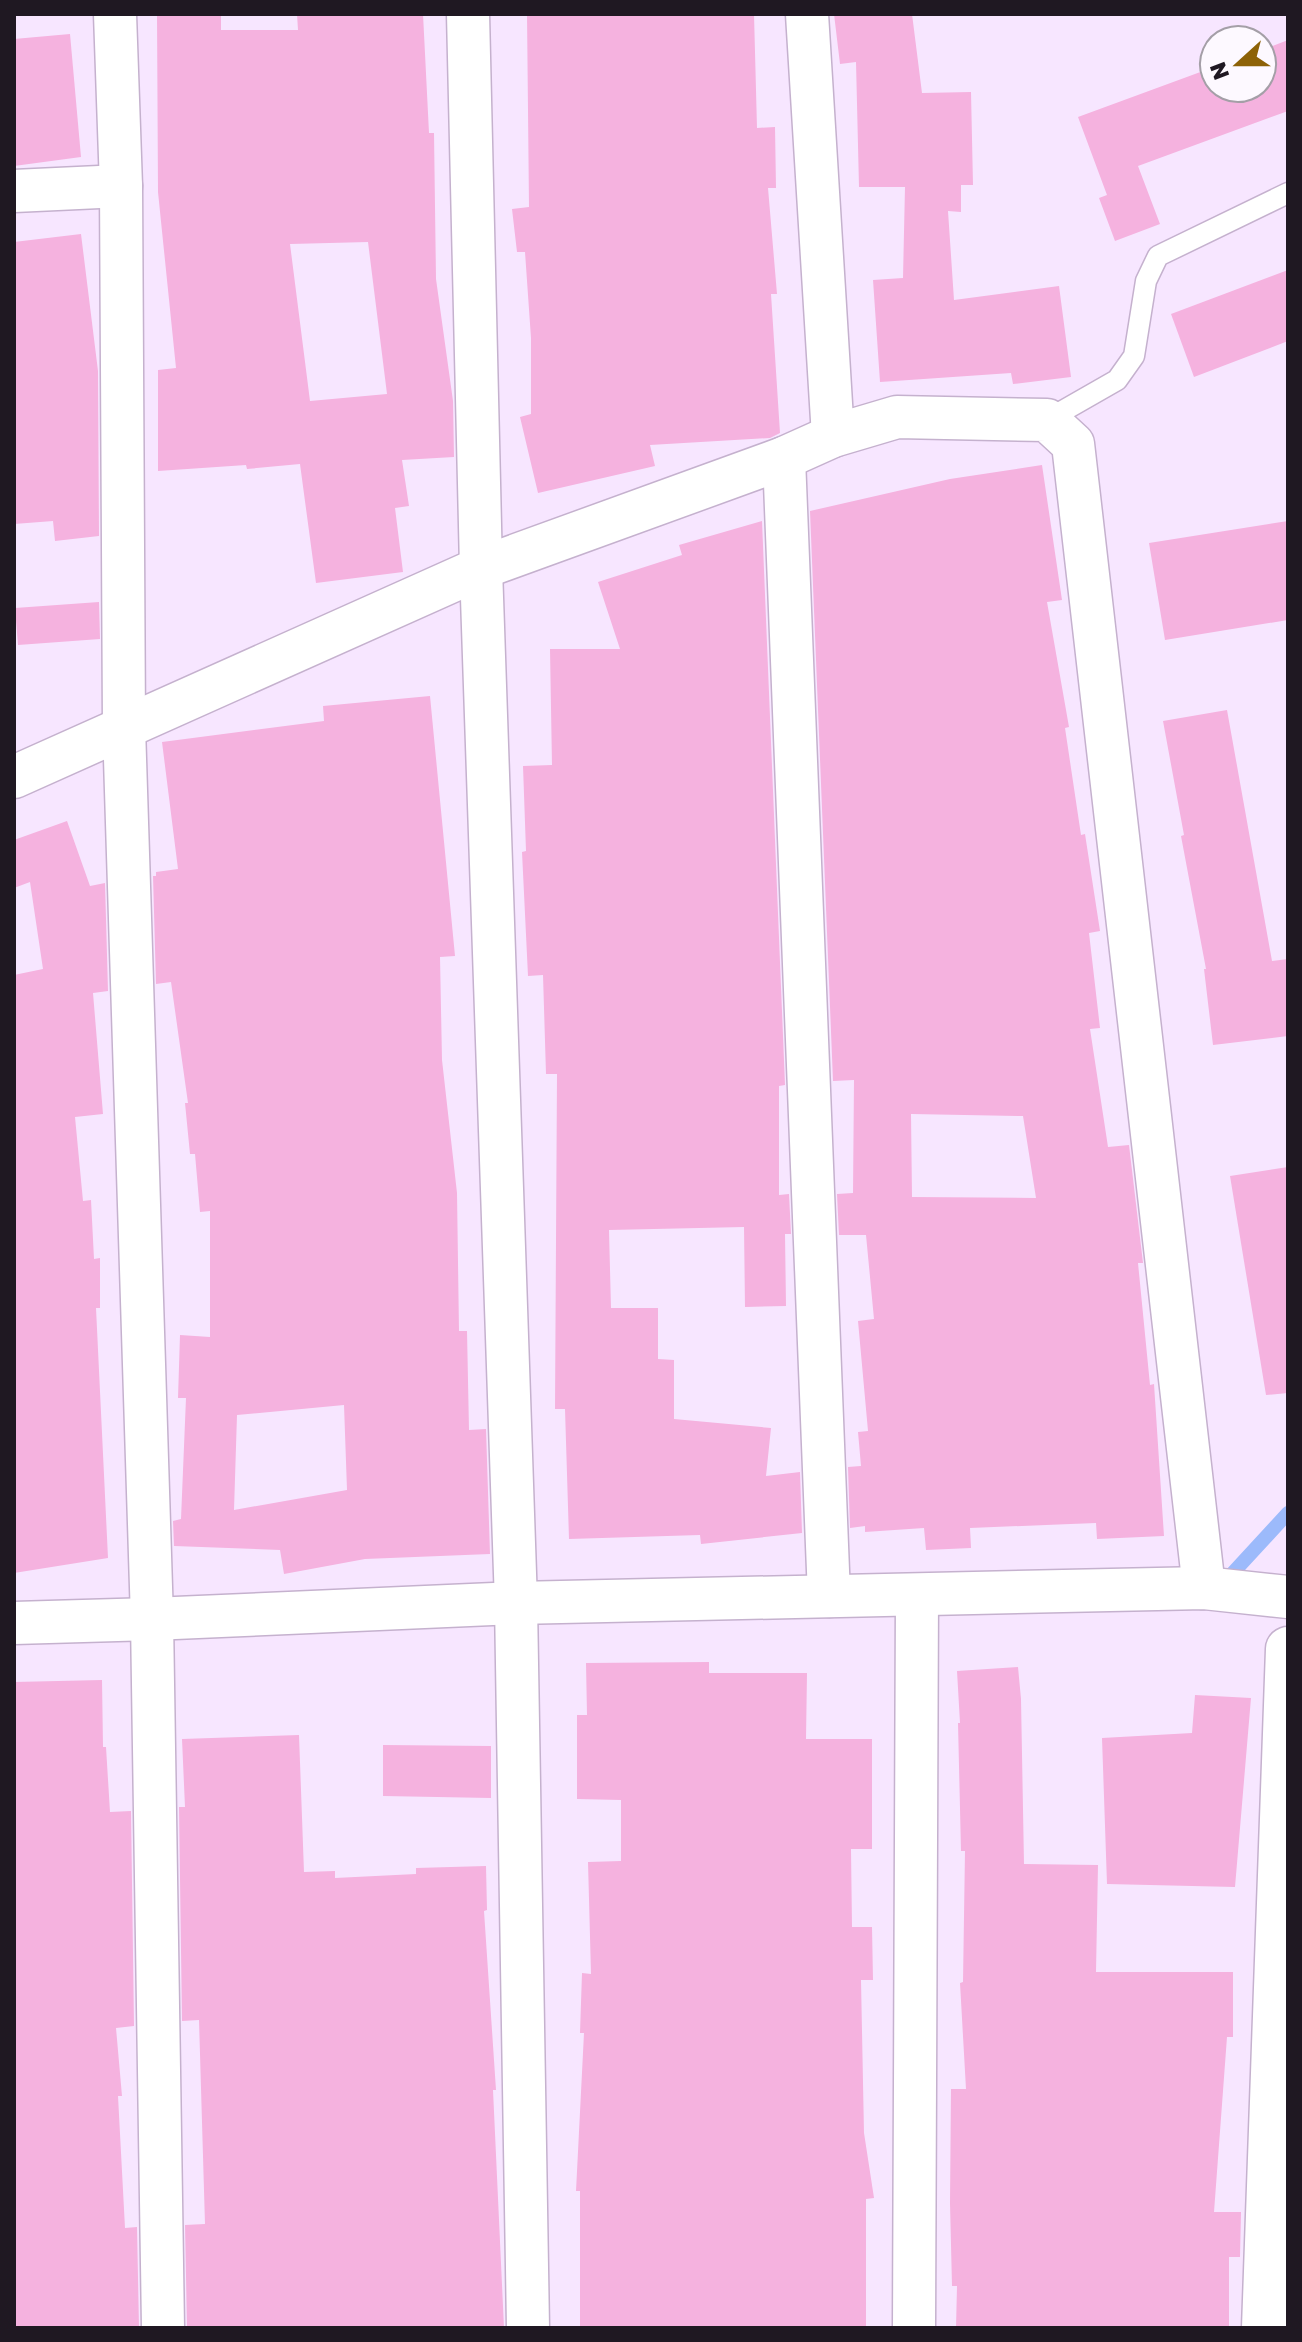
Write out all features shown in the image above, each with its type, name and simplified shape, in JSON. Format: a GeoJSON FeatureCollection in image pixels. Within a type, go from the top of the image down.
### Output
{"type":"FeatureCollection","features":[{"type":"Feature","properties":{"kind":"street"},"geometry":{"type":"LineString","coordinates":[[115,14],[121,186],[124,727],[152,1619],[163,2328]]}},
{"type":"Feature","properties":{"kind":"street"},"geometry":{"type":"LineString","coordinates":[[468,14],[481,568],[516,1603],[528,2328]]}},
{"type":"Feature","properties":{"kind":"street"},"geometry":{"type":"LineString","coordinates":[[807,14],[833,436]]}},
{"type":"Feature","properties":{"kind":"street"},"geometry":{"type":"LineString","coordinates":[[14,191],[121,186]]}},
{"type":"Feature","properties":{"kind":"street"},"geometry":{"type":"LineString","coordinates":[[14,777],[481,568],[784,458],[833,436],[897,417],[1047,420],[1073,444],[1204,1588]]}},
{"type":"Feature","properties":{"kind":"street"},"geometry":{"type":"LineString","coordinates":[[784,458],[829,1596]]}},
{"type":"Feature","properties":{"kind":"street"},"geometry":{"type":"LineString","coordinates":[[14,1623],[516,1603],[1204,1588],[1288,1597]]}},
{"type":"Feature","properties":{"kind":"street"},"geometry":{"type":"LineString","coordinates":[[914,2328],[917,1595]]}},
{"type":"Feature","properties":{"kind":"street"},"geometry":{"type":"LineString","coordinates":[[1264,2328],[1288,1649]]}},
{"type":"Feature","properties":{"kind":"lane"},"geometry":{"type":"LineString","coordinates":[[1047,420],[1117,380],[1134,356],[1146,281],[1158,256],[1288,193]]}},
{"type":"Feature","properties":{"kind":"building"},"geometry":{"type":"Polygon","coordinates":[[[157,14],[221,14],[221,30],[298,30],[297,14],[423,14],[429,133],[434,133],[436,279],[453,401],[454,457],[402,460],[409,506],[395,508],[403,572],[316,583],[300,464],[158,471],[158,370],[176,368],[158,192],[157,14]],[[368,242],[290,244],[310,401],[387,394],[368,242]]]}},
{"type":"Feature","properties":{"kind":"building"},"geometry":{"type":"Polygon","coordinates":[[[527,14],[754,14],[757,128],[775,127],[776,188],[768,188],[777,294],[771,294],[780,433],[770,438],[650,445],[655,466],[538,493],[520,417],[531,414],[531,338],[525,252],[517,252],[512,209],[529,207],[527,14]]]}},
{"type":"Feature","properties":{"kind":"building"},"geometry":{"type":"Polygon","coordinates":[[[834,14],[912,14],[922,93],[971,92],[973,185],[961,185],[961,212],[948,211],[954,300],[1059,286],[1071,377],[1013,384],[1011,373],[880,382],[873,280],[903,278],[905,187],[859,187],[856,62],[840,64],[834,14]]]}},
{"type":"Feature","properties":{"kind":"building"},"geometry":{"type":"Polygon","coordinates":[[[70,34],[81,157],[14,166],[14,39],[70,34]]]}},
{"type":"Feature","properties":{"kind":"building"},"geometry":{"type":"Polygon","coordinates":[[[1288,40],[1288,111],[1138,166],[1160,224],[1115,241],[1099,198],[1107,195],[1078,117],[1198,73],[1198,104],[1278,104],[1278,44],[1288,40]]]}},
{"type":"Feature","properties":{"kind":"building"},"geometry":{"type":"Polygon","coordinates":[[[81,234],[98,371],[99,536],[55,541],[53,521],[14,524],[14,242],[81,234]]]}},
{"type":"Feature","properties":{"kind":"building"},"geometry":{"type":"Polygon","coordinates":[[[1288,270],[1288,341],[1194,377],[1171,314],[1288,270]]]}},
{"type":"Feature","properties":{"kind":"building"},"geometry":{"type":"Polygon","coordinates":[[[1042,465],[1062,600],[1047,602],[1069,727],[1065,728],[1081,835],[1085,834],[1100,931],[1089,933],[1100,1028],[1090,1029],[1108,1147],[1129,1145],[1143,1263],[1138,1263],[1150,1385],[1154,1384],[1164,1536],[1097,1539],[1096,1523],[970,1528],[971,1548],[926,1550],[924,1528],[865,1532],[865,1526],[850,1528],[848,1467],[861,1466],[858,1432],[868,1431],[858,1321],[874,1319],[866,1235],[839,1235],[837,1194],[853,1193],[854,1080],[833,1081],[810,511],[950,479],[1042,465]],[[911,1114],[912,1197],[1036,1198],[1023,1116],[911,1114]]]}},
{"type":"Feature","properties":{"kind":"building"},"geometry":{"type":"Polygon","coordinates":[[[762,521],[785,1085],[779,1086],[779,1195],[789,1194],[791,1234],[785,1234],[786,1306],[745,1307],[744,1227],[609,1230],[611,1308],[658,1308],[658,1359],[674,1360],[674,1419],[771,1428],[766,1476],[800,1472],[802,1533],[701,1544],[700,1535],[569,1539],[565,1409],[555,1409],[557,1074],[546,1074],[543,975],[528,976],[522,852],[526,851],[523,766],[552,765],[550,649],[620,649],[598,582],[682,555],[679,545],[762,521]]]}},
{"type":"Feature","properties":{"kind":"building"},"geometry":{"type":"Polygon","coordinates":[[[1288,521],[1288,620],[1165,640],[1149,543],[1288,521]]]}},
{"type":"Feature","properties":{"kind":"building"},"geometry":{"type":"Polygon","coordinates":[[[99,602],[100,639],[18,645],[15,608],[99,602]]]}},
{"type":"Feature","properties":{"kind":"building"},"geometry":{"type":"Polygon","coordinates":[[[430,696],[455,956],[440,957],[442,1060],[457,1193],[459,1331],[467,1331],[469,1430],[486,1429],[490,1554],[365,1559],[284,1574],[280,1550],[174,1546],[173,1521],[181,1519],[186,1398],[178,1398],[180,1335],[210,1337],[210,1211],[200,1212],[195,1154],[190,1154],[185,1103],[188,1103],[171,982],[156,984],[153,876],[156,872],[178,869],[162,742],[324,721],[323,706],[430,696]],[[344,1405],[237,1415],[234,1510],[347,1490],[344,1405]]]}},
{"type":"Feature","properties":{"kind":"building"},"geometry":{"type":"Polygon","coordinates":[[[1227,710],[1272,961],[1288,959],[1288,1036],[1213,1045],[1206,969],[1163,721],[1227,710]]]}},
{"type":"Feature","properties":{"kind":"building"},"geometry":{"type":"Polygon","coordinates":[[[67,821],[90,886],[105,883],[108,991],[93,993],[103,1114],[75,1117],[83,1201],[91,1200],[94,1259],[100,1258],[100,1308],[96,1308],[108,1558],[14,1573],[14,975],[43,969],[30,882],[14,888],[14,840],[67,821]]]}},
{"type":"Feature","properties":{"kind":"building"},"geometry":{"type":"Polygon","coordinates":[[[1288,1167],[1288,1393],[1266,1395],[1230,1176],[1288,1167]]]}},
{"type":"Feature","properties":{"kind":"building"},"geometry":{"type":"Polygon","coordinates":[[[709,1662],[709,1673],[807,1673],[806,1739],[872,1739],[872,1849],[851,1849],[852,1927],[872,1927],[873,1980],[861,1980],[864,2133],[874,2198],[866,2199],[866,2328],[580,2328],[580,2191],[576,2191],[584,2033],[580,2033],[582,1973],[591,1974],[588,1862],[621,1861],[621,1800],[577,1799],[577,1715],[587,1715],[586,1663],[709,1662]]]}},
{"type":"Feature","properties":{"kind":"building"},"geometry":{"type":"Polygon","coordinates":[[[1018,1667],[1024,1864],[1098,1865],[1096,1972],[1233,1972],[1233,2037],[1227,2037],[1214,2212],[1241,2212],[1240,2257],[1229,2257],[1229,2328],[956,2328],[957,2286],[952,2286],[950,2203],[951,2089],[966,2089],[960,1983],[963,1982],[965,1851],[961,1851],[957,1671],[1018,1667]]]}},
{"type":"Feature","properties":{"kind":"building"},"geometry":{"type":"Polygon","coordinates":[[[102,1680],[103,1747],[106,1747],[110,1812],[131,1811],[134,2026],[116,2028],[122,2096],[118,2096],[125,2228],[137,2227],[139,2328],[14,2328],[14,1682],[102,1680]]]}},
{"type":"Feature","properties":{"kind":"building"},"geometry":{"type":"Polygon","coordinates":[[[1195,1695],[1251,1698],[1235,1887],[1107,1884],[1102,1738],[1192,1733],[1195,1695]]]}},
{"type":"Feature","properties":{"kind":"building"},"geometry":{"type":"Polygon","coordinates":[[[299,1735],[304,1872],[335,1871],[335,1878],[416,1874],[416,1868],[486,1866],[487,1910],[484,1911],[496,2090],[493,2090],[504,2328],[187,2328],[185,2225],[205,2224],[199,2020],[182,2021],[179,1807],[185,1807],[182,1739],[299,1735]]]}},
{"type":"Feature","properties":{"kind":"building"},"geometry":{"type":"Polygon","coordinates":[[[383,1745],[491,1746],[491,1798],[383,1796],[383,1745]]]}},
{"type":"Feature","properties":{"kind":"waterway"},"geometry":{"type":"LineString","coordinates":[[1230,1576],[1288,1513]]}}]}
